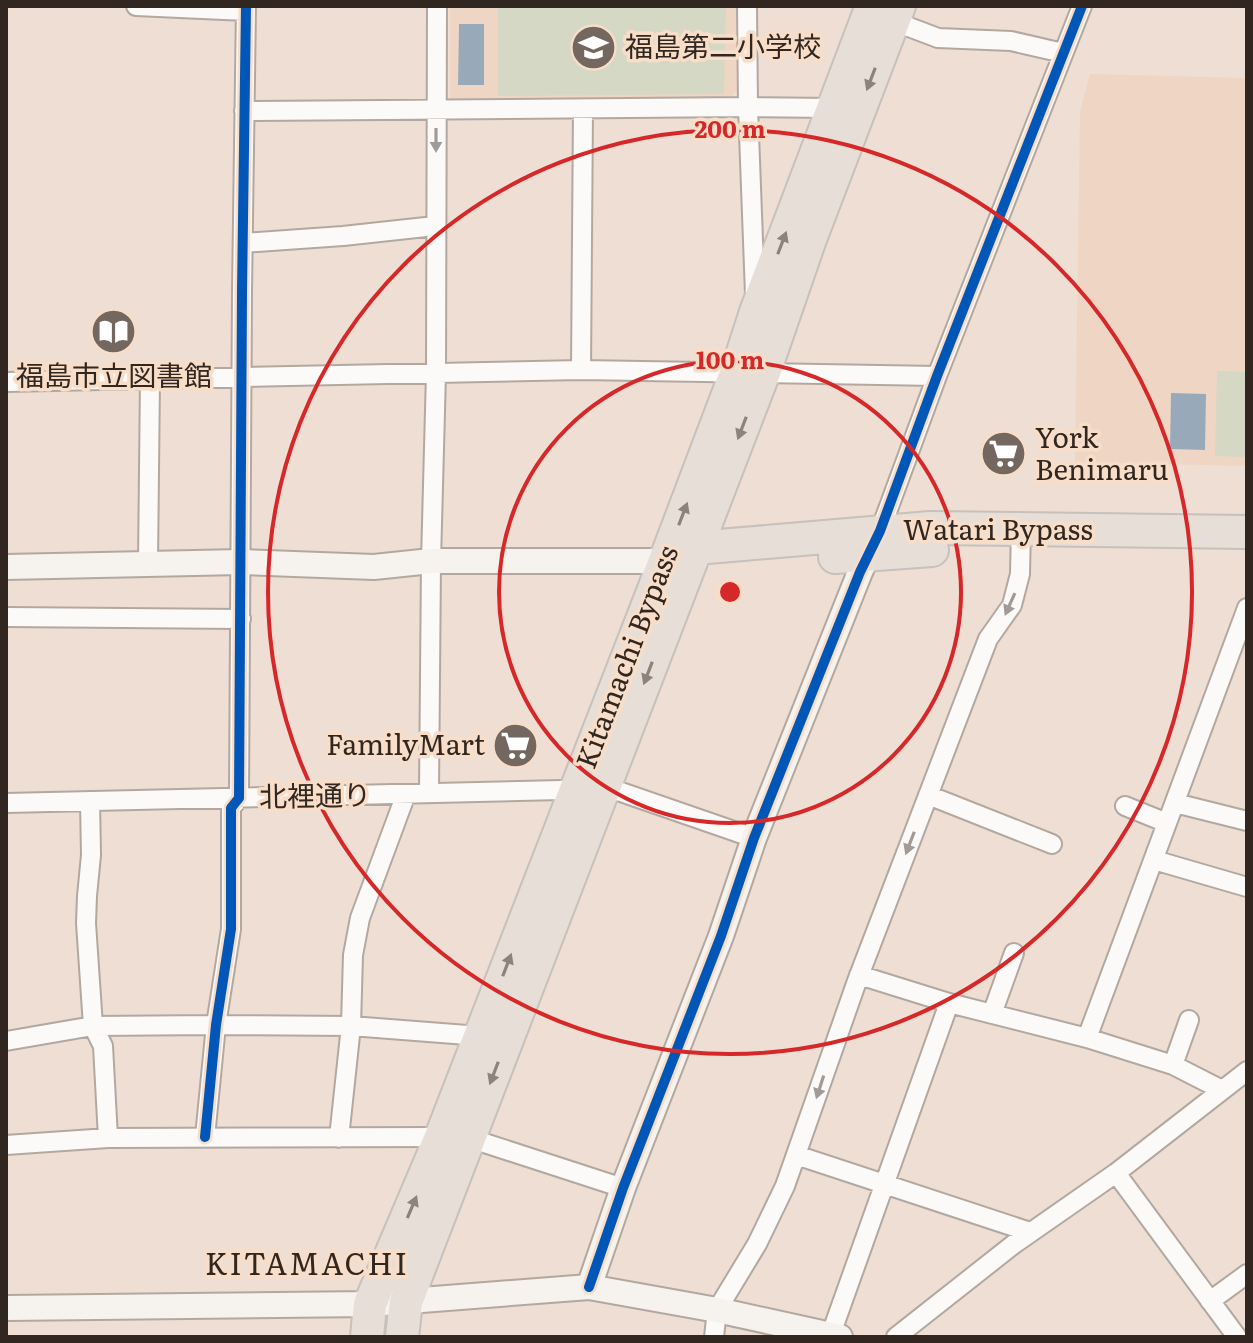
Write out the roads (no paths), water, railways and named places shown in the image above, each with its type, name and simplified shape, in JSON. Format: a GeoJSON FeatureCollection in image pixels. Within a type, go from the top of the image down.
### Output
{"type":"FeatureCollection","features":[{"type":"Feature","properties":{"kind":"highway","name":"Kitamachi Bypass"},"geometry":{"type":"LineString","coordinates":[[750,372],[756,312],[833,108],[888,11]]}},
{"type":"Feature","properties":{"kind":"highway","name":"Kitamachi Bypass"},"geometry":{"type":"LineString","coordinates":[[367,1337],[370,1304],[455,1138],[590,789],[683,560],[750,372],[810,239],[888,11]]}},
{"type":"Feature","properties":{"kind":"highway","name":"Watari Bypass"},"geometry":{"type":"LineString","coordinates":[[683,560],[874,543],[930,528],[1021,538],[1247,552]]}},
{"type":"Feature","properties":{"kind":"highway","name":"Watari Bypass"},"geometry":{"type":"LineString","coordinates":[[1021,538],[1247,532]]}},
{"type":"Feature","properties":{"kind":"highway","name":"Kitamachi Bypass"},"geometry":{"type":"LineString","coordinates":[[402,1337],[406,1302],[455,1138],[480,1036],[590,789]]}},
{"type":"Feature","properties":{"kind":"street"},"geometry":{"type":"LineString","coordinates":[[136,6],[246,8],[239,798],[231,808],[231,929],[216,1025],[205,1137]]}},
{"type":"Feature","properties":{"kind":"street"},"geometry":{"type":"LineString","coordinates":[[429,793],[436,373],[437,6]]}},
{"type":"Feature","properties":{"kind":"street"},"geometry":{"type":"LineString","coordinates":[[747,6],[756,312]]}},
{"type":"Feature","properties":{"kind":"street"},"geometry":{"type":"LineString","coordinates":[[589,1287],[623,1188],[721,936],[754,838],[874,543],[1082,6]]}},
{"type":"Feature","properties":{"kind":"street"},"geometry":{"type":"LineString","coordinates":[[888,11],[938,38],[1011,41],[1063,53]]}},
{"type":"Feature","properties":{"kind":"street"},"geometry":{"type":"LineString","coordinates":[[244,111],[833,108]]}},
{"type":"Feature","properties":{"kind":"street"},"geometry":{"type":"LineString","coordinates":[[581,370],[583,109]]}},
{"type":"Feature","properties":{"kind":"street"},"geometry":{"type":"LineString","coordinates":[[243,243],[435,226]]}},
{"type":"Feature","properties":{"kind":"street"},"geometry":{"type":"LineString","coordinates":[[6,382],[581,370],[937,376]]}},
{"type":"Feature","properties":{"kind":"street"},"geometry":{"type":"LineString","coordinates":[[148,563],[150,379]]}},
{"type":"Feature","properties":{"kind":"street"},"geometry":{"type":"LineString","coordinates":[[714,1337],[717,1310],[757,1244],[785,1186],[859,975],[988,639],[1012,605],[1020,574],[1021,538]]}},
{"type":"Feature","properties":{"kind":"street"},"geometry":{"type":"LineString","coordinates":[[6,567],[241,562],[374,567],[431,561],[683,560]]}},
{"type":"Feature","properties":{"kind":"street"},"geometry":{"type":"LineString","coordinates":[[6,617],[241,619]]}},
{"type":"Feature","properties":{"kind":"street"},"geometry":{"type":"LineString","coordinates":[[1087,1038],[1214,693],[1246,617]]}},
{"type":"Feature","properties":{"kind":"street","name":"北裡通り"},"geometry":{"type":"LineString","coordinates":[[6,803],[590,789],[621,792],[754,838]]}},
{"type":"Feature","properties":{"kind":"street"},"geometry":{"type":"LineString","coordinates":[[339,1138],[354,988],[353,955],[360,918],[406,794]]}},
{"type":"Feature","properties":{"kind":"street"},"geometry":{"type":"LineString","coordinates":[[928,795],[1052,844]]}},
{"type":"Feature","properties":{"kind":"street"},"geometry":{"type":"LineString","coordinates":[[90,801],[91,855],[86,923],[93,1026],[103,1046],[108,1138]]}},
{"type":"Feature","properties":{"kind":"street"},"geometry":{"type":"LineString","coordinates":[[1175,803],[1247,821]]}},
{"type":"Feature","properties":{"kind":"street"},"geometry":{"type":"LineString","coordinates":[[1125,806],[1167,823]]}},
{"type":"Feature","properties":{"kind":"street"},"geometry":{"type":"LineString","coordinates":[[1154,860],[1247,887]]}},
{"type":"Feature","properties":{"kind":"street"},"geometry":{"type":"LineString","coordinates":[[992,1014],[1014,953]]}},
{"type":"Feature","properties":{"kind":"street"},"geometry":{"type":"LineString","coordinates":[[859,975],[1173,1065],[1222,1090]]}},
{"type":"Feature","properties":{"kind":"street"},"geometry":{"type":"LineString","coordinates":[[6,1308],[370,1304],[589,1287],[717,1310],[763,1329],[836,1336],[884,1184],[949,1003]]}},
{"type":"Feature","properties":{"kind":"street"},"geometry":{"type":"LineString","coordinates":[[1173,1065],[1189,1020]]}},
{"type":"Feature","properties":{"kind":"street"},"geometry":{"type":"LineString","coordinates":[[6,1041],[93,1026],[351,1026],[480,1036]]}},
{"type":"Feature","properties":{"kind":"street"},"geometry":{"type":"LineString","coordinates":[[896,1337],[1030,1232],[1116,1173],[1247,1071]]}},
{"type":"Feature","properties":{"kind":"street"},"geometry":{"type":"LineString","coordinates":[[6,1145],[108,1138],[455,1138],[623,1188]]}},
{"type":"Feature","properties":{"kind":"street"},"geometry":{"type":"LineString","coordinates":[[796,1155],[1030,1232]]}},
{"type":"Feature","properties":{"kind":"street"},"geometry":{"type":"LineString","coordinates":[[1116,1173],[1237,1337]]}},
{"type":"Feature","properties":{"kind":"street"},"geometry":{"type":"LineString","coordinates":[[1210,1301],[1247,1274]]}},
{"type":"Feature","properties":{"kind":"water"},"geometry":{"type":"Polygon","coordinates":[[[459,24],[484,24],[484,85],[458,85],[459,24]]]}},
{"type":"Feature","properties":{"kind":"water"},"geometry":{"type":"Polygon","coordinates":[[[1171,393],[1206,394],[1205,450],[1170,449],[1171,393]]]}},
{"type":"Feature","properties":{"kind":"place","name":"福島第二小学校"},"geometry":{"type":"Point","coordinates":[594,47]}},
{"type":"Feature","properties":{"kind":"place","name":"福島市立図書館"},"geometry":{"type":"Point","coordinates":[114,332]}},
{"type":"Feature","properties":{"kind":"place","name":"York Benimaru"},"geometry":{"type":"Point","coordinates":[1004,454]}},
{"type":"Feature","properties":{"kind":"place","name":"FamilyMart"},"geometry":{"type":"Point","coordinates":[516,745]}},
{"type":"Feature","properties":{"kind":"district","name":"KITAMACHI"},"geometry":{"type":"Point","coordinates":[307,1265]}}]}
